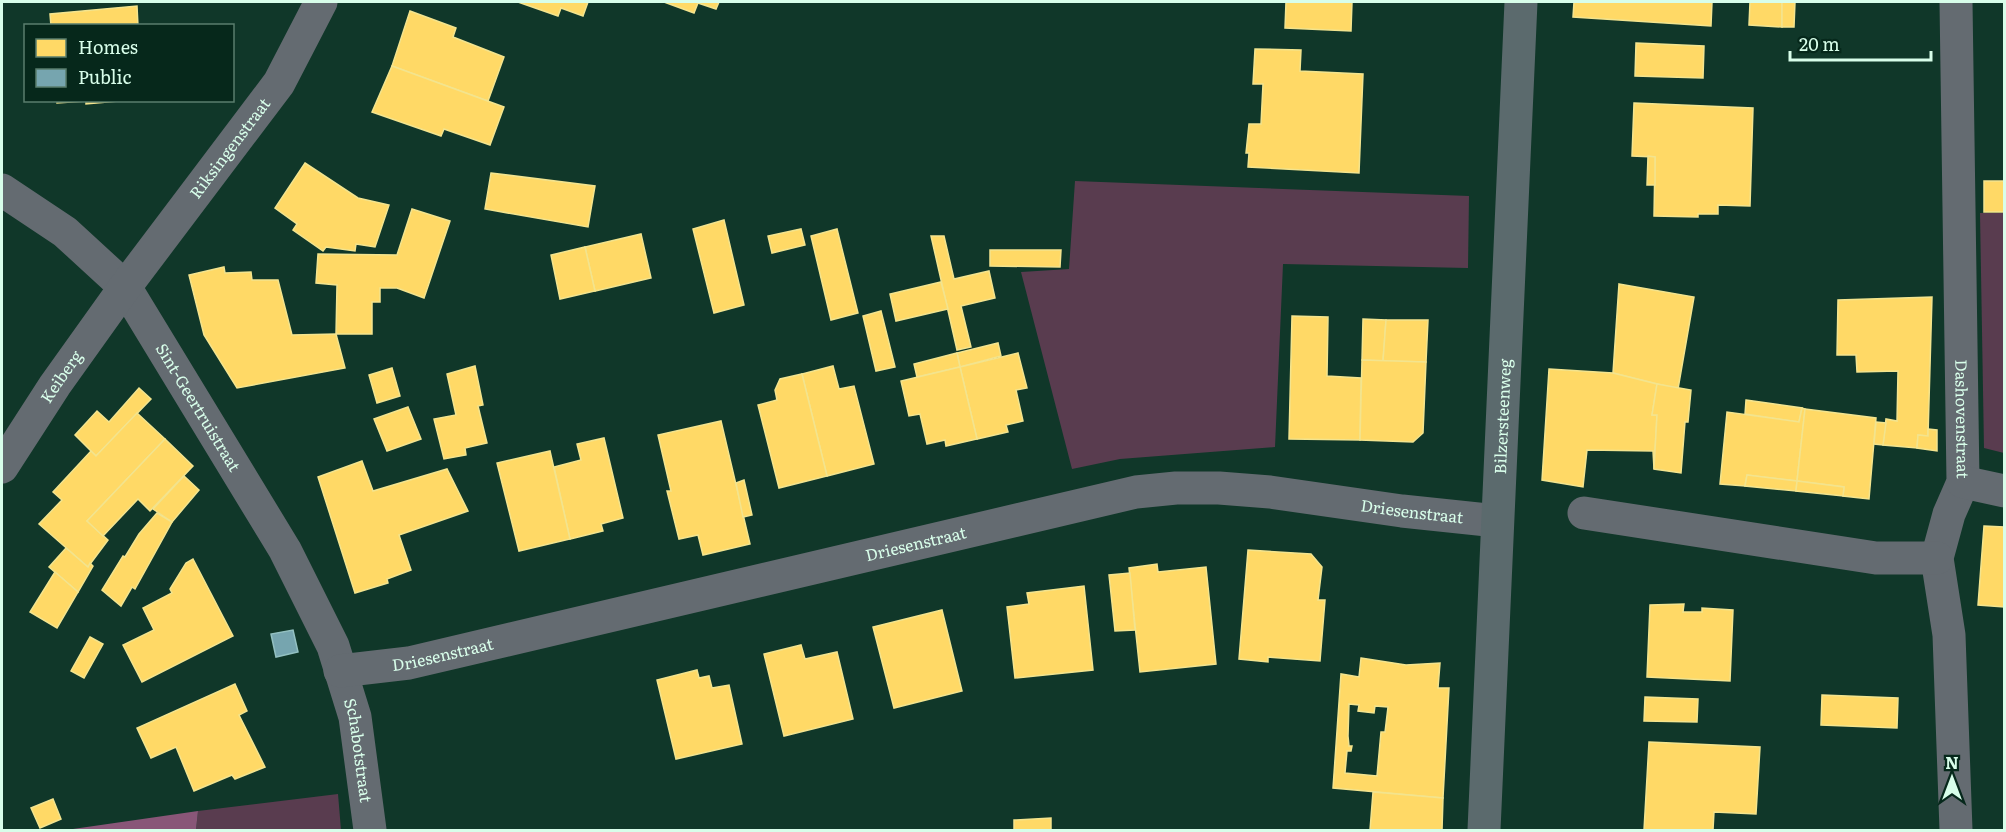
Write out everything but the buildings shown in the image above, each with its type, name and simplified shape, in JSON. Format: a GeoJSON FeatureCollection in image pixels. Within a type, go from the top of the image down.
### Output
{"type":"FeatureCollection","features":[{"type":"Feature","properties":{"kind":"main road","name":"Bilzersteenweg"},"geometry":{"type":"LineString","coordinates":[[1484,831],[1521,2]]}},
{"type":"Feature","properties":{"kind":"street","name":"Riksingenstraat"},"geometry":{"type":"LineString","coordinates":[[125,287],[279,83],[321,2]]}},
{"type":"Feature","properties":{"kind":"street","name":"Dashovenstraat"},"geometry":{"type":"LineString","coordinates":[[1956,2],[1963,482],[1949,514],[1937,558],[1949,635],[1956,831]]}},
{"type":"Feature","properties":{"kind":"street","name":"Sint-Geertruistraat"},"geometry":{"type":"LineString","coordinates":[[2,190],[65,232],[125,287],[285,550],[333,646],[340,671]]}},
{"type":"Feature","properties":{"kind":"street","name":"Keiberg"},"geometry":{"type":"LineString","coordinates":[[2,468],[55,385],[125,287]]}},
{"type":"Feature","properties":{"kind":"street"},"geometry":{"type":"LineString","coordinates":[[1963,482],[2004,490]]}},
{"type":"Feature","properties":{"kind":"street","name":"Driesenstraat"},"geometry":{"type":"LineString","coordinates":[[340,671],[409,663],[1136,492],[1176,488],[1219,488],[1270,492],[1402,511],[1497,520]]}},
{"type":"Feature","properties":{"kind":"street"},"geometry":{"type":"LineString","coordinates":[[1584,513],[1876,558],[1937,558]]}},
{"type":"Feature","properties":{"kind":"street","name":"Schabotstraat"},"geometry":{"type":"LineString","coordinates":[[340,671],[355,717],[370,831]]}},
{"type":"Feature","properties":{"kind":"shaded area"},"geometry":{"type":"Polygon","coordinates":[[[1075,181],[1469,196],[1468,268],[1283,264],[1275,447],[1120,459],[1072,469],[1021,272],[1069,269],[1075,181]]]}},
{"type":"Feature","properties":{"kind":"shaded area"},"geometry":{"type":"Polygon","coordinates":[[[1980,213],[2004,213],[2004,453],[1984,448],[1980,213]]]}},
{"type":"Feature","properties":{"kind":"shaded area"},"geometry":{"type":"Polygon","coordinates":[[[338,794],[341,830],[196,830],[198,811],[338,794]]]}},
{"type":"Feature","properties":{"kind":"shaded area"},"geometry":{"type":"Polygon","coordinates":[[[198,811],[196,830],[66,830],[198,811]]]}}]}
